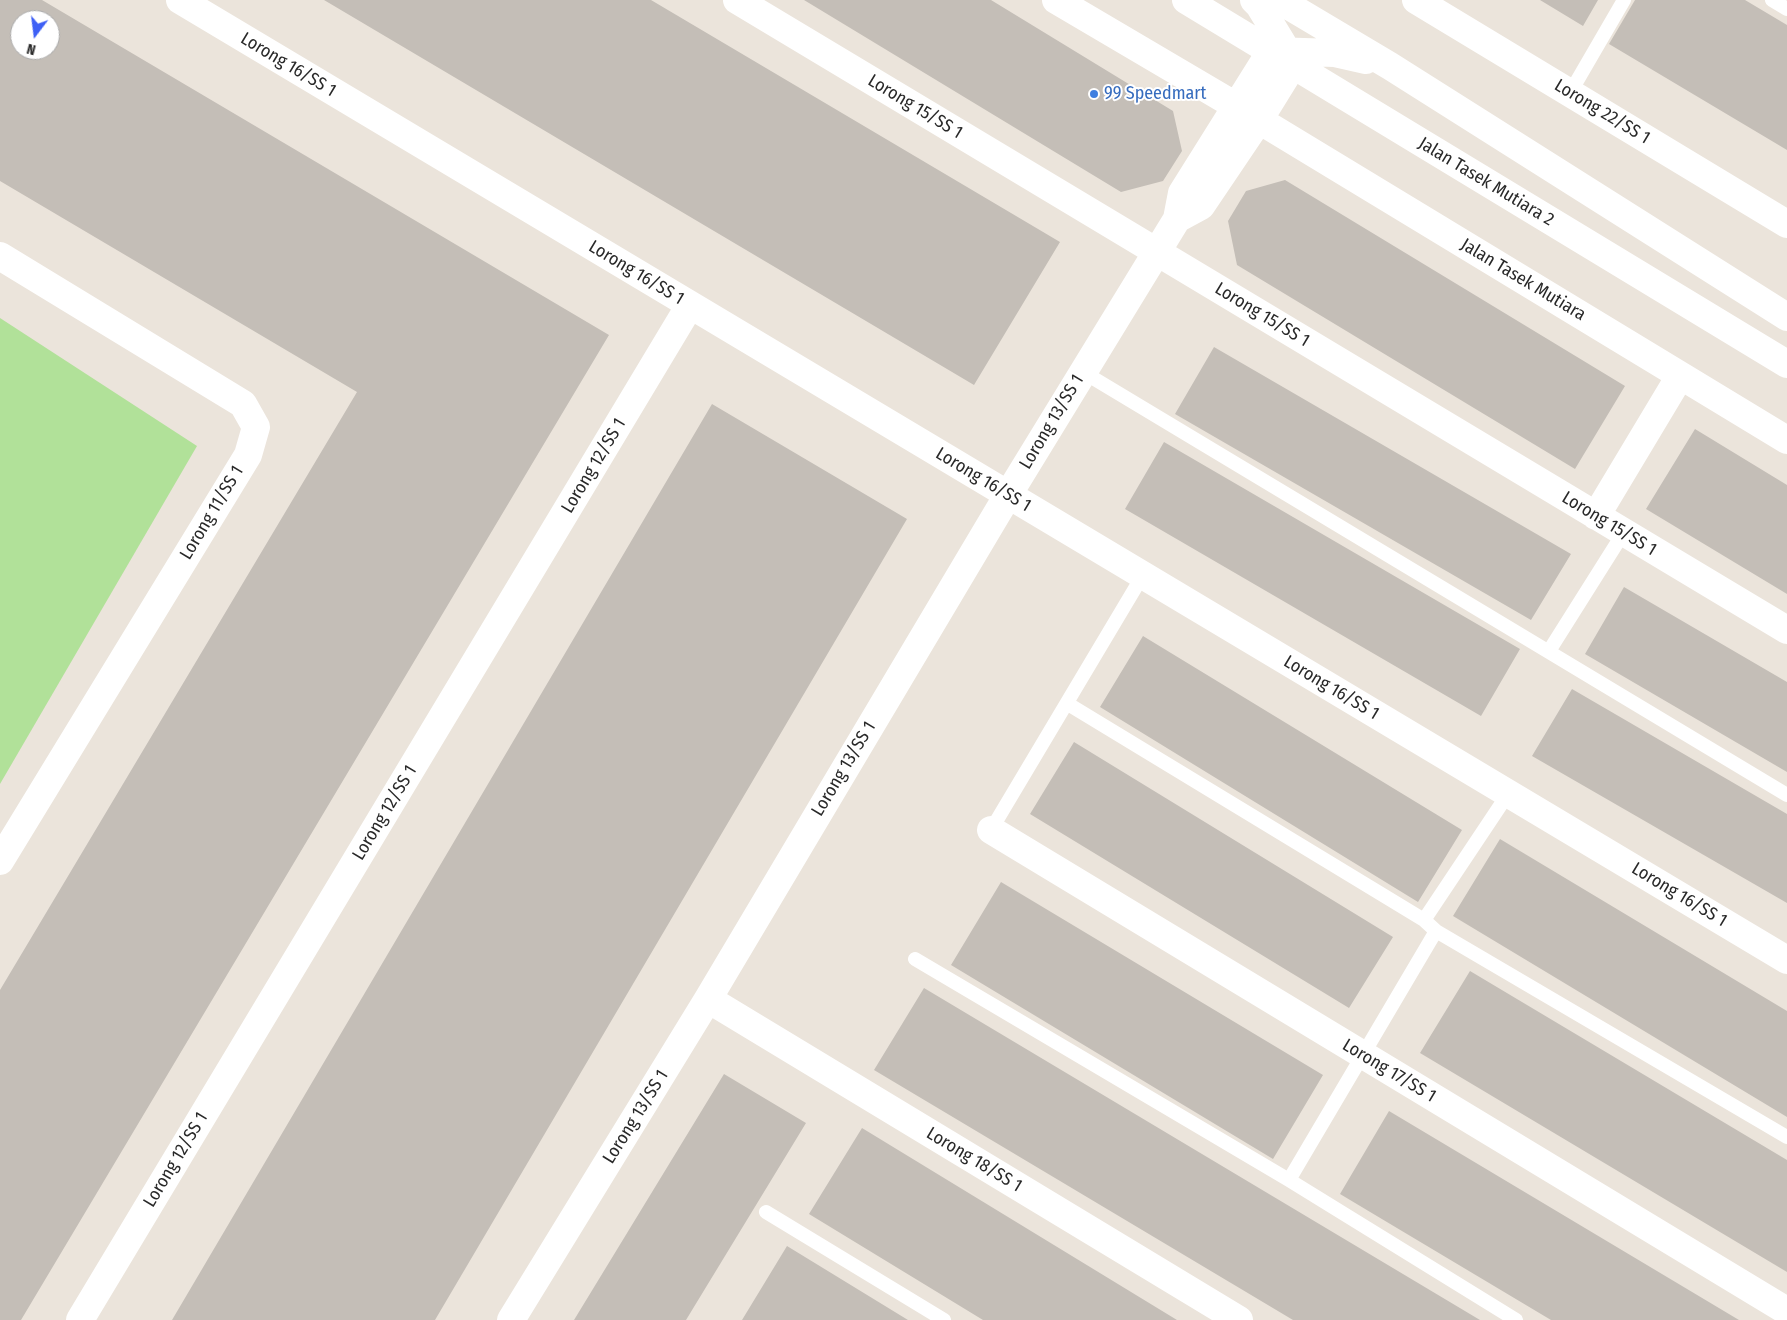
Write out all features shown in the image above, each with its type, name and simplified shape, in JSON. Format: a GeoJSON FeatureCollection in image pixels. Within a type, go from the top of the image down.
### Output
{"type":"FeatureCollection","features":[{"type":"Feature","properties":{"kind":"street","name":"Lorong 16/SS 1"},"geometry":{"type":"LineString","coordinates":[[180,0],[1787,960]]}},
{"type":"Feature","properties":{"kind":"street","name":"Lorong 15/SS 1"},"geometry":{"type":"LineString","coordinates":[[737,0],[1787,630]]}},
{"type":"Feature","properties":{"kind":"street","name":"Jalan Tasek Mutiara"},"geometry":{"type":"LineString","coordinates":[[1056,0],[1247,113],[1787,440]]}},
{"type":"Feature","properties":{"kind":"street","name":"Jalan Tasek Mutiara 2"},"geometry":{"type":"LineString","coordinates":[[1186,0],[1284,56],[1787,364]]}},
{"type":"Feature","properties":{"kind":"street"},"geometry":{"type":"LineString","coordinates":[[1254,0],[1259,5],[1284,56],[1335,52],[1390,66]]}},
{"type":"Feature","properties":{"kind":"street"},"geometry":{"type":"LineString","coordinates":[[1279,0],[1390,66],[1787,317]]}},
{"type":"Feature","properties":{"kind":"street","name":"Lorong 22/SS 1"},"geometry":{"type":"LineString","coordinates":[[1416,0],[1787,224]]}},
{"type":"Feature","properties":{"kind":"street","name":"Lorong 13/SS 1"},"geometry":{"type":"LineString","coordinates":[[511,1320],[708,999],[1008,495],[1177,219],[1182,192],[1247,113],[1284,56]]}},
{"type":"Feature","properties":{"kind":"street","name":"Lorong 11/SS 1"},"geometry":{"type":"LineString","coordinates":[[0,256],[243,404],[256,427],[248,455],[0,862]]}},
{"type":"Feature","properties":{"kind":"street","name":"Lorong 12/SS 1"},"geometry":{"type":"LineString","coordinates":[[80,1320],[690,305]]}},
{"type":"Feature","properties":{"kind":"street"},"geometry":{"type":"LineString","coordinates":[[1596,516],[1680,376]]}},
{"type":"Feature","properties":{"kind":"street","name":"Lorong 17/SS 1"},"geometry":{"type":"LineString","coordinates":[[991,830],[1787,1312]]}},
{"type":"Feature","properties":{"kind":"street","name":"Lorong 18/SS 1"},"geometry":{"type":"LineString","coordinates":[[708,999],[1239,1320]]}},
{"type":"Feature","properties":{"kind":"lane"},"geometry":{"type":"LineString","coordinates":[[1570,93],[1624,0]]}},
{"type":"Feature","properties":{"kind":"lane"},"geometry":{"type":"LineString","coordinates":[[1772,0],[1787,9]]}},
{"type":"Feature","properties":{"kind":"lane"},"geometry":{"type":"LineString","coordinates":[[1083,372],[1787,795]]}},
{"type":"Feature","properties":{"kind":"lane"},"geometry":{"type":"LineString","coordinates":[[1549,652],[1624,532]]}},
{"type":"Feature","properties":{"kind":"lane"},"geometry":{"type":"LineString","coordinates":[[991,830],[1068,704],[1142,575]]}},
{"type":"Feature","properties":{"kind":"lane"},"geometry":{"type":"LineString","coordinates":[[1068,704],[1424,920],[1436,930],[1787,1137]]}},
{"type":"Feature","properties":{"kind":"lane"},"geometry":{"type":"LineString","coordinates":[[1424,920],[1508,794]]}},
{"type":"Feature","properties":{"kind":"lane"},"geometry":{"type":"LineString","coordinates":[[1290,1180],[1436,930]]}},
{"type":"Feature","properties":{"kind":"lane"},"geometry":{"type":"LineString","coordinates":[[914,959],[1290,1180],[1516,1320]]}},
{"type":"Feature","properties":{"kind":"lane"},"geometry":{"type":"LineString","coordinates":[[766,1212],[944,1320]]}},
{"type":"Feature","properties":{"kind":"green space"},"geometry":{"type":"Polygon","coordinates":[[[0,318],[197,446],[0,784],[0,318]]]}},
{"type":"Feature","properties":{"kind":"building"},"geometry":{"type":"Polygon","coordinates":[[[0,0],[42,0],[59,10],[10,10],[10,60],[60,60],[60,11],[609,335],[21,1320],[0,1320],[0,990],[357,392],[0,181],[0,0]]]}},
{"type":"Feature","properties":{"kind":"building"},"geometry":{"type":"Polygon","coordinates":[[[324,0],[651,0],[1060,242],[974,385],[324,0]]]}},
{"type":"Feature","properties":{"kind":"building"},"geometry":{"type":"Polygon","coordinates":[[[804,0],[991,0],[1173,111],[1182,151],[1163,181],[1121,192],[804,0]]]}},
{"type":"Feature","properties":{"kind":"building"},"geometry":{"type":"Polygon","coordinates":[[[1540,0],[1598,0],[1583,26],[1540,0]]]}},
{"type":"Feature","properties":{"kind":"building"},"geometry":{"type":"Polygon","coordinates":[[[1635,0],[1745,0],[1787,25],[1787,150],[1609,44],[1635,0]]]}},
{"type":"Feature","properties":{"kind":"building"},"geometry":{"type":"Polygon","coordinates":[[[1285,180],[1625,386],[1575,469],[1237,265],[1228,221],[1246,191],[1285,180]]]}},
{"type":"Feature","properties":{"kind":"building"},"geometry":{"type":"Polygon","coordinates":[[[1214,347],[1571,554],[1531,620],[1175,414],[1214,347]]]}},
{"type":"Feature","properties":{"kind":"building"},"geometry":{"type":"Polygon","coordinates":[[[712,404],[907,519],[435,1320],[172,1320],[712,404]]]}},
{"type":"Feature","properties":{"kind":"building"},"geometry":{"type":"Polygon","coordinates":[[[1695,429],[1787,485],[1787,594],[1646,509],[1695,429]]]}},
{"type":"Feature","properties":{"kind":"building"},"geometry":{"type":"Polygon","coordinates":[[[1164,442],[1520,649],[1481,716],[1125,509],[1164,442]]]}},
{"type":"Feature","properties":{"kind":"building"},"geometry":{"type":"Polygon","coordinates":[[[1624,587],[1787,682],[1787,772],[1585,654],[1624,587]]]}},
{"type":"Feature","properties":{"kind":"building"},"geometry":{"type":"Polygon","coordinates":[[[1143,636],[1462,830],[1418,902],[1100,707],[1143,636]]]}},
{"type":"Feature","properties":{"kind":"building"},"geometry":{"type":"Polygon","coordinates":[[[1572,689],[1787,814],[1787,903],[1532,756],[1572,689]]]}},
{"type":"Feature","properties":{"kind":"building"},"geometry":{"type":"Polygon","coordinates":[[[1074,742],[1393,937],[1349,1008],[1030,814],[1074,742]]]}},
{"type":"Feature","properties":{"kind":"building"},"geometry":{"type":"Polygon","coordinates":[[[1500,839],[1787,1011],[1787,1117],[1453,916],[1500,839]]]}},
{"type":"Feature","properties":{"kind":"building"},"geometry":{"type":"Polygon","coordinates":[[[1001,882],[1323,1075],[1273,1159],[951,965],[1001,882]]]}},
{"type":"Feature","properties":{"kind":"building"},"geometry":{"type":"Polygon","coordinates":[[[1470,971],[1787,1160],[1787,1272],[1420,1053],[1470,971]]]}},
{"type":"Feature","properties":{"kind":"building"},"geometry":{"type":"Polygon","coordinates":[[[924,988],[1480,1320],[1293,1320],[874,1070],[924,988]]]}},
{"type":"Feature","properties":{"kind":"building"},"geometry":{"type":"Polygon","coordinates":[[[724,1074],[806,1123],[686,1320],[574,1320],[724,1074]]]}},
{"type":"Feature","properties":{"kind":"building"},"geometry":{"type":"Polygon","coordinates":[[[1389,1111],[1739,1320],[1551,1320],[1340,1194],[1389,1111]]]}},
{"type":"Feature","properties":{"kind":"building"},"geometry":{"type":"Polygon","coordinates":[[[862,1128],[1177,1320],[983,1320],[809,1214],[862,1128]]]}},
{"type":"Feature","properties":{"kind":"building"},"geometry":{"type":"Polygon","coordinates":[[[787,1246],[908,1320],[742,1320],[787,1246]]]}},
{"type":"Feature","properties":{"kind":"place","name":"99 Speedmart"},"geometry":{"type":"Point","coordinates":[1094,94]}}]}
